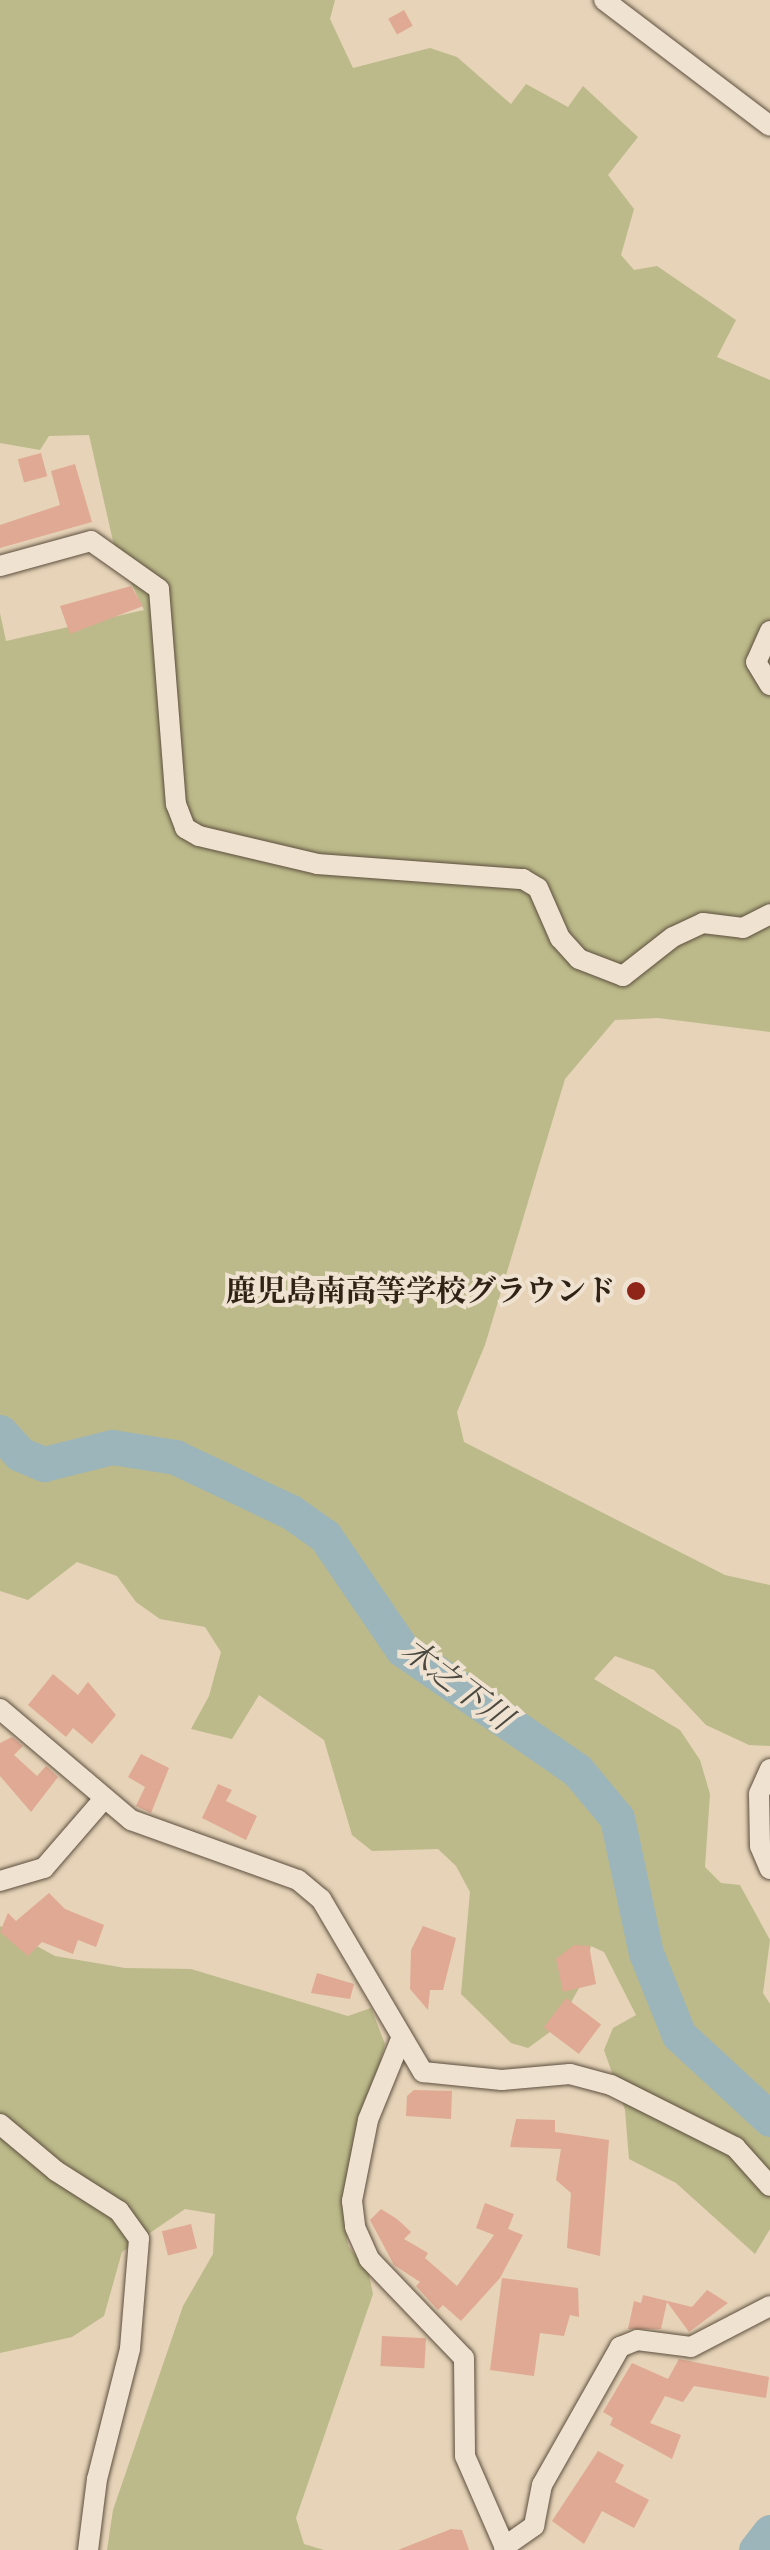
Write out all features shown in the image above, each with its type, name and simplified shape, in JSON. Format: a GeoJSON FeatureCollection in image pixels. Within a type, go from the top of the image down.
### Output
{"type":"FeatureCollection","features":[{"type":"Feature","properties":{"kind":"street"},"geometry":{"type":"LineString","coordinates":[[604,0],[770,126]]}},
{"type":"Feature","properties":{"kind":"street"},"geometry":{"type":"LineString","coordinates":[[0,566],[92,542],[159,589],[176,804],[184,828],[199,836],[316,864],[523,880],[538,888],[560,938],[580,958],[623,976],[673,936],[703,924],[744,928],[770,914]]}},
{"type":"Feature","properties":{"kind":"street"},"geometry":{"type":"LineString","coordinates":[[770,631],[756,662],[770,685]]}},
{"type":"Feature","properties":{"kind":"street"},"geometry":{"type":"LineString","coordinates":[[0,1710],[102,1801],[153,1830],[298,1880],[339,1922],[401,2039],[424,2072],[570,2074],[610,2085],[735,2148],[770,2184]]}},
{"type":"Feature","properties":{"kind":"street"},"geometry":{"type":"LineString","coordinates":[[770,1770],[759,1794],[760,1846],[770,1869]]}},
{"type":"Feature","properties":{"kind":"street"},"geometry":{"type":"LineString","coordinates":[[0,1881],[44,1868],[102,1801]]}},
{"type":"Feature","properties":{"kind":"street"},"geometry":{"type":"LineString","coordinates":[[401,2039],[368,2120],[352,2201],[355,2227],[369,2258],[464,2358],[465,2456],[505,2548],[534,2526],[542,2484],[620,2347],[637,2340],[691,2347],[770,2306]]}},
{"type":"Feature","properties":{"kind":"street"},"geometry":{"type":"LineString","coordinates":[[0,2124],[56,2171],[119,2211],[139,2239],[130,2349],[98,2478],[88,2550]]}},
{"type":"Feature","properties":{"kind":"shaded area"},"geometry":{"type":"Polygon","coordinates":[[[0,0],[335,0],[330,19],[353,68],[430,48],[457,57],[511,104],[526,84],[568,107],[583,86],[638,137],[608,175],[634,209],[621,255],[634,270],[657,266],[736,320],[717,357],[770,380],[770,1032],[658,1018],[615,1020],[565,1079],[485,1345],[457,1412],[464,1442],[725,1575],[770,1585],[770,1746],[749,1745],[706,1725],[654,1670],[615,1656],[594,1679],[680,1730],[700,1760],[710,1794],[705,1867],[721,1883],[740,1885],[770,1940],[763,1993],[770,2004],[770,2229],[755,2254],[676,2183],[629,2159],[625,2110],[604,2050],[613,2028],[636,2015],[604,1952],[591,1946],[579,1988],[558,2026],[528,2048],[511,2043],[461,1994],[470,1892],[456,1866],[438,1849],[372,1851],[352,1835],[324,1740],[259,1695],[232,1739],[191,1729],[209,1696],[221,1652],[205,1627],[160,1619],[136,1602],[117,1576],[77,1562],[28,1600],[0,1591],[0,613],[6,641],[144,610],[115,550],[89,435],[49,436],[40,450],[0,443],[0,0]]]}},
{"type":"Feature","properties":{"kind":"shaded area"},"geometry":{"type":"Polygon","coordinates":[[[0,1926],[55,1956],[125,1968],[191,1969],[348,2016],[371,2008],[385,2044],[344,2208],[348,2246],[368,2270],[373,2294],[296,2518],[304,2544],[324,2550],[107,2550],[113,2510],[183,2306],[213,2254],[215,2214],[185,2209],[122,2252],[104,2316],[72,2337],[0,2353],[0,1926]]]}},
{"type":"Feature","properties":{"kind":"building"},"geometry":{"type":"Polygon","coordinates":[[[404,10],[413,26],[397,34],[388,19],[404,10]]]}},
{"type":"Feature","properties":{"kind":"building"},"geometry":{"type":"Polygon","coordinates":[[[41,453],[47,476],[24,482],[18,459],[41,453]]]}},
{"type":"Feature","properties":{"kind":"building"},"geometry":{"type":"Polygon","coordinates":[[[75,464],[92,522],[0,548],[0,525],[60,505],[51,471],[75,464]]]}},
{"type":"Feature","properties":{"kind":"building"},"geometry":{"type":"Polygon","coordinates":[[[131,586],[143,606],[70,634],[60,606],[131,586]]]}},
{"type":"Feature","properties":{"kind":"building"},"geometry":{"type":"Polygon","coordinates":[[[53,1674],[78,1695],[88,1682],[116,1715],[92,1744],[73,1728],[66,1737],[28,1705],[53,1674]]]}},
{"type":"Feature","properties":{"kind":"building"},"geometry":{"type":"Polygon","coordinates":[[[12,1737],[23,1746],[14,1755],[37,1776],[46,1766],[58,1777],[31,1812],[0,1776],[0,1743],[12,1737]]]}},
{"type":"Feature","properties":{"kind":"building"},"geometry":{"type":"Polygon","coordinates":[[[141,1754],[169,1768],[151,1813],[136,1806],[145,1787],[128,1777],[141,1754]]]}},
{"type":"Feature","properties":{"kind":"building"},"geometry":{"type":"Polygon","coordinates":[[[218,1784],[232,1790],[226,1801],[257,1816],[246,1840],[202,1818],[218,1784]]]}},
{"type":"Feature","properties":{"kind":"building"},"geometry":{"type":"Polygon","coordinates":[[[49,1893],[65,1909],[104,1925],[96,1947],[78,1940],[73,1954],[42,1942],[28,1956],[0,1932],[8,1913],[16,1921],[49,1893]]]}},
{"type":"Feature","properties":{"kind":"building"},"geometry":{"type":"Polygon","coordinates":[[[423,1926],[456,1938],[443,1990],[430,1990],[428,2010],[410,1989],[411,1950],[423,1926]]]}},
{"type":"Feature","properties":{"kind":"building"},"geometry":{"type":"Polygon","coordinates":[[[574,1945],[589,1946],[596,1984],[563,1992],[556,1959],[574,1945]]]}},
{"type":"Feature","properties":{"kind":"building"},"geometry":{"type":"Polygon","coordinates":[[[317,1973],[354,1984],[350,1999],[311,1993],[317,1973]]]}},
{"type":"Feature","properties":{"kind":"building"},"geometry":{"type":"Polygon","coordinates":[[[566,1998],[601,2024],[579,2054],[544,2028],[566,1998]]]}},
{"type":"Feature","properties":{"kind":"building"},"geometry":{"type":"Polygon","coordinates":[[[414,2090],[452,2091],[451,2119],[406,2116],[407,2096],[414,2090]]]}},
{"type":"Feature","properties":{"kind":"building"},"geometry":{"type":"Polygon","coordinates":[[[516,2119],[555,2120],[555,2132],[609,2140],[600,2256],[567,2248],[571,2193],[556,2180],[561,2149],[510,2147],[516,2119]]]}},
{"type":"Feature","properties":{"kind":"building"},"geometry":{"type":"Polygon","coordinates":[[[485,2203],[514,2214],[508,2229],[523,2235],[500,2278],[461,2321],[443,2305],[438,2310],[416,2286],[420,2282],[394,2265],[370,2220],[381,2209],[397,2219],[411,2232],[404,2239],[428,2253],[425,2258],[457,2286],[494,2235],[476,2228],[485,2203]]]}},
{"type":"Feature","properties":{"kind":"building"},"geometry":{"type":"Polygon","coordinates":[[[191,2224],[197,2248],[168,2256],[162,2231],[191,2224]]]}},
{"type":"Feature","properties":{"kind":"building"},"geometry":{"type":"Polygon","coordinates":[[[502,2278],[578,2288],[579,2317],[570,2315],[564,2336],[540,2333],[534,2376],[490,2370],[502,2278]]]}},
{"type":"Feature","properties":{"kind":"building"},"geometry":{"type":"Polygon","coordinates":[[[707,2290],[728,2303],[689,2332],[667,2302],[661,2329],[628,2329],[634,2301],[641,2303],[643,2295],[692,2307],[707,2290]]]}},
{"type":"Feature","properties":{"kind":"building"},"geometry":{"type":"Polygon","coordinates":[[[382,2336],[426,2338],[424,2368],[380,2366],[382,2336]]]}},
{"type":"Feature","properties":{"kind":"building"},"geometry":{"type":"Polygon","coordinates":[[[679,2359],[769,2377],[766,2398],[694,2386],[683,2402],[665,2396],[650,2423],[681,2435],[672,2459],[610,2425],[613,2418],[603,2412],[632,2363],[668,2379],[679,2359]]]}},
{"type":"Feature","properties":{"kind":"building"},"geometry":{"type":"Polygon","coordinates":[[[598,2451],[624,2465],[615,2482],[649,2500],[634,2528],[602,2511],[584,2544],[552,2521],[598,2451]]]}},
{"type":"Feature","properties":{"kind":"building"},"geometry":{"type":"Polygon","coordinates":[[[451,2529],[462,2530],[469,2550],[398,2550],[451,2529]]]}},
{"type":"Feature","properties":{"kind":"waterway","name":"木之下川"},"geometry":{"type":"LineString","coordinates":[[0,1432],[20,1454],[44,1464],[112,1447],[175,1457],[291,1512],[325,1536],[402,1649],[577,1770],[617,1818],[646,1953],[679,2035],[770,2119]]}},
{"type":"Feature","properties":{"kind":"waterway","name":"木之下川"},"geometry":{"type":"LineString","coordinates":[[756,2550],[770,2532]]}},
{"type":"Feature","properties":{"kind":"place","name":"鹿児島南高等学校グラウンド"},"geometry":{"type":"Point","coordinates":[636,1291]}}]}
